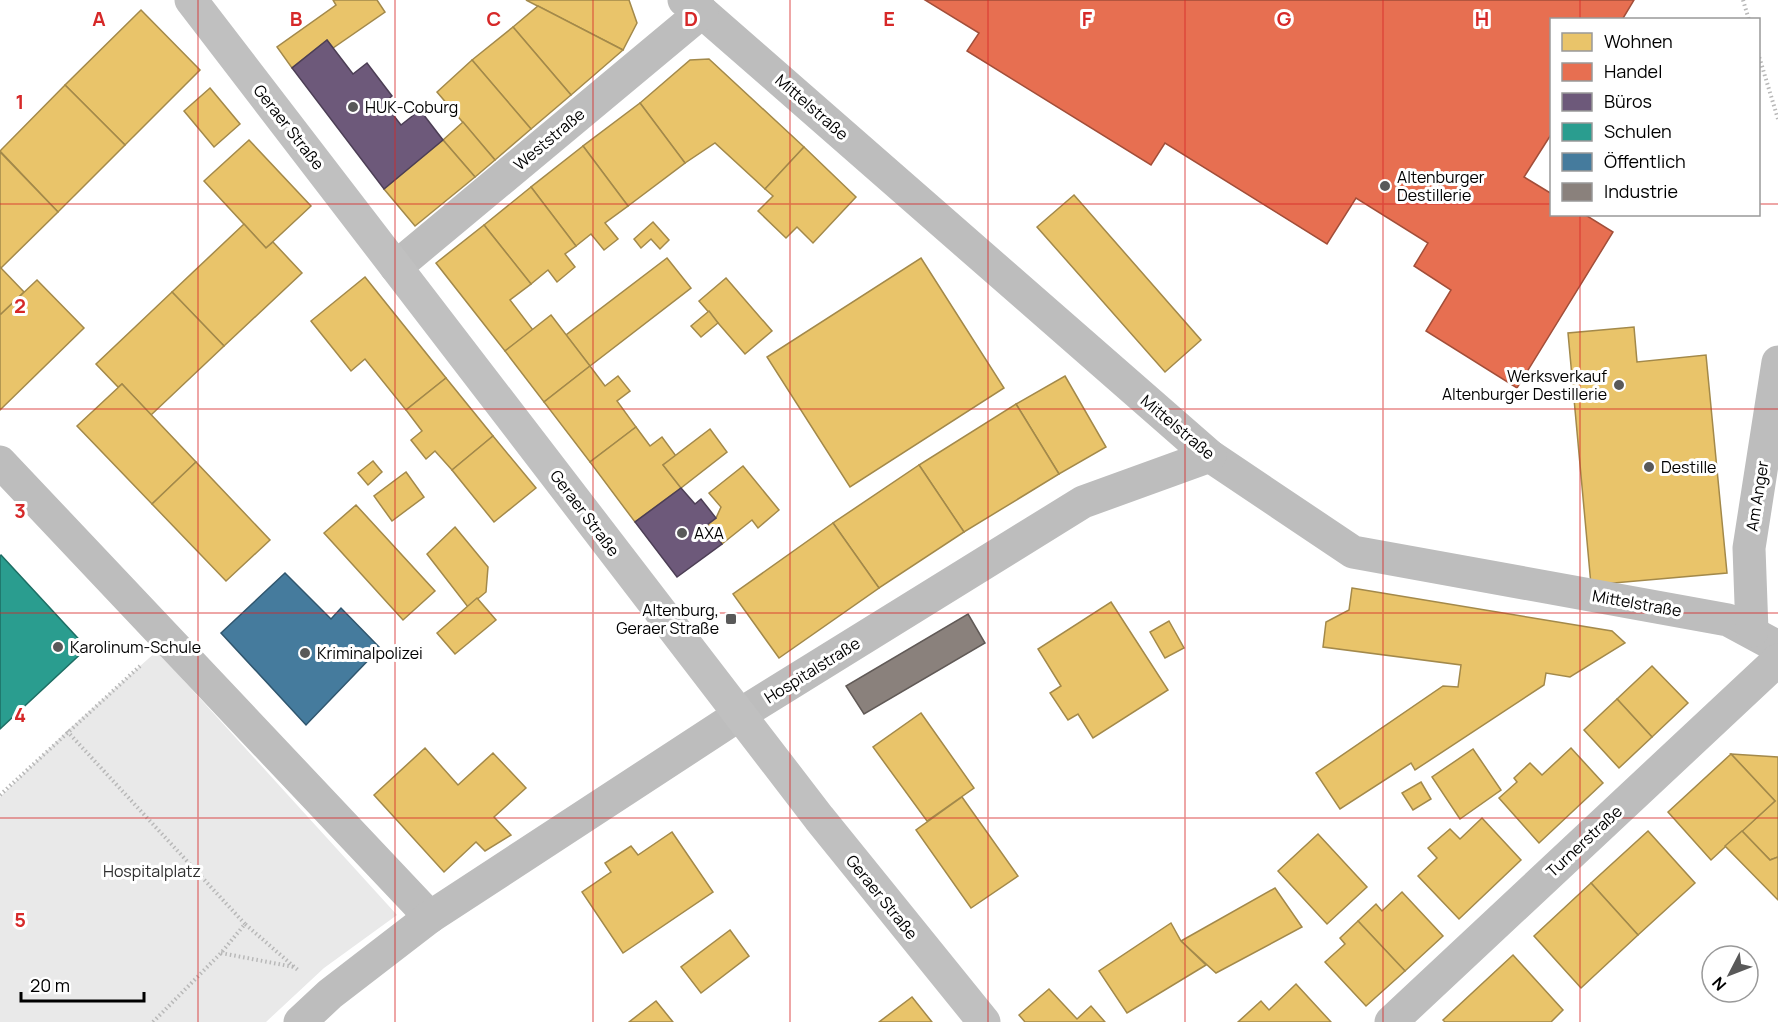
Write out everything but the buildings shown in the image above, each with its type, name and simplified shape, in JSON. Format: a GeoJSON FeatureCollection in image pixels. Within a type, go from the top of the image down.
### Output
{"type":"FeatureCollection","features":[{"type":"Feature","properties":{"kind":"main road","name":"Geraer Straße"},"geometry":{"type":"LineString","coordinates":[[191,0],[739,715],[984,1022]]}},
{"type":"Feature","properties":{"kind":"street","name":"Weststraße"},"geometry":{"type":"LineString","coordinates":[[396,267],[693,6]]}},
{"type":"Feature","properties":{"kind":"street","name":"Mittelstraße"},"geometry":{"type":"LineString","coordinates":[[693,6],[1210,456],[1353,552],[1728,620],[1765,639]]}},
{"type":"Feature","properties":{"kind":"street","name":"Am Anger"},"geometry":{"type":"LineString","coordinates":[[1765,639],[1749,548],[1778,362]]}},
{"type":"Feature","properties":{"kind":"street","name":"Hospitalstraße"},"geometry":{"type":"LineString","coordinates":[[430,917],[739,715],[1083,502],[1210,456]]}},
{"type":"Feature","properties":{"kind":"street"},"geometry":{"type":"LineString","coordinates":[[0,462],[430,917],[330,994],[300,1022]]}},
{"type":"Feature","properties":{"kind":"street","name":"Turnerstraße"},"geometry":{"type":"LineString","coordinates":[[1391,1022],[1778,660]]}},
{"type":"Feature","properties":{"kind":"path"},"geometry":{"type":"LineString","coordinates":[[1743,0],[1748,18]]}},
{"type":"Feature","properties":{"kind":"path"},"geometry":{"type":"LineString","coordinates":[[1760,60],[1778,119]]}},
{"type":"Feature","properties":{"kind":"path"},"geometry":{"type":"LineString","coordinates":[[0,795],[68,730],[170,640]]}},
{"type":"Feature","properties":{"kind":"path"},"geometry":{"type":"LineString","coordinates":[[68,730],[245,924],[294,968],[330,994]]}},
{"type":"Feature","properties":{"kind":"path"},"geometry":{"type":"LineString","coordinates":[[153,1022],[221,953],[245,924]]}},
{"type":"Feature","properties":{"kind":"path"},"geometry":{"type":"LineString","coordinates":[[221,953],[294,968]]}},
{"type":"Feature","properties":{"kind":"green space","name":"Hospitalplatz"},"geometry":{"type":"Polygon","coordinates":[[[157,651],[397,915],[324,968],[266,1022],[0,1022],[0,797],[67,731],[157,651]]]}},
{"type":"Feature","properties":{"kind":"place","name":"HUK-Coburg"},"geometry":{"type":"Point","coordinates":[353,107]}},
{"type":"Feature","properties":{"kind":"place","name":"Altenburger Destillerie"},"geometry":{"type":"Point","coordinates":[1385,186]}},
{"type":"Feature","properties":{"kind":"place","name":"Werksverkauf Altenburger Destillerie"},"geometry":{"type":"Point","coordinates":[1619,385]}},
{"type":"Feature","properties":{"kind":"place","name":"Destille"},"geometry":{"type":"Point","coordinates":[1649,467]}},
{"type":"Feature","properties":{"kind":"place","name":"AXA"},"geometry":{"type":"Point","coordinates":[682,533]}},
{"type":"Feature","properties":{"kind":"place","name":"Altenburg, Geraer Straße"},"geometry":{"type":"Point","coordinates":[731,619]}},
{"type":"Feature","properties":{"kind":"place","name":"Karolinum-Schule"},"geometry":{"type":"Point","coordinates":[58,647]}},
{"type":"Feature","properties":{"kind":"place","name":"Kriminalpolizei"},"geometry":{"type":"Point","coordinates":[305,653]}}]}
